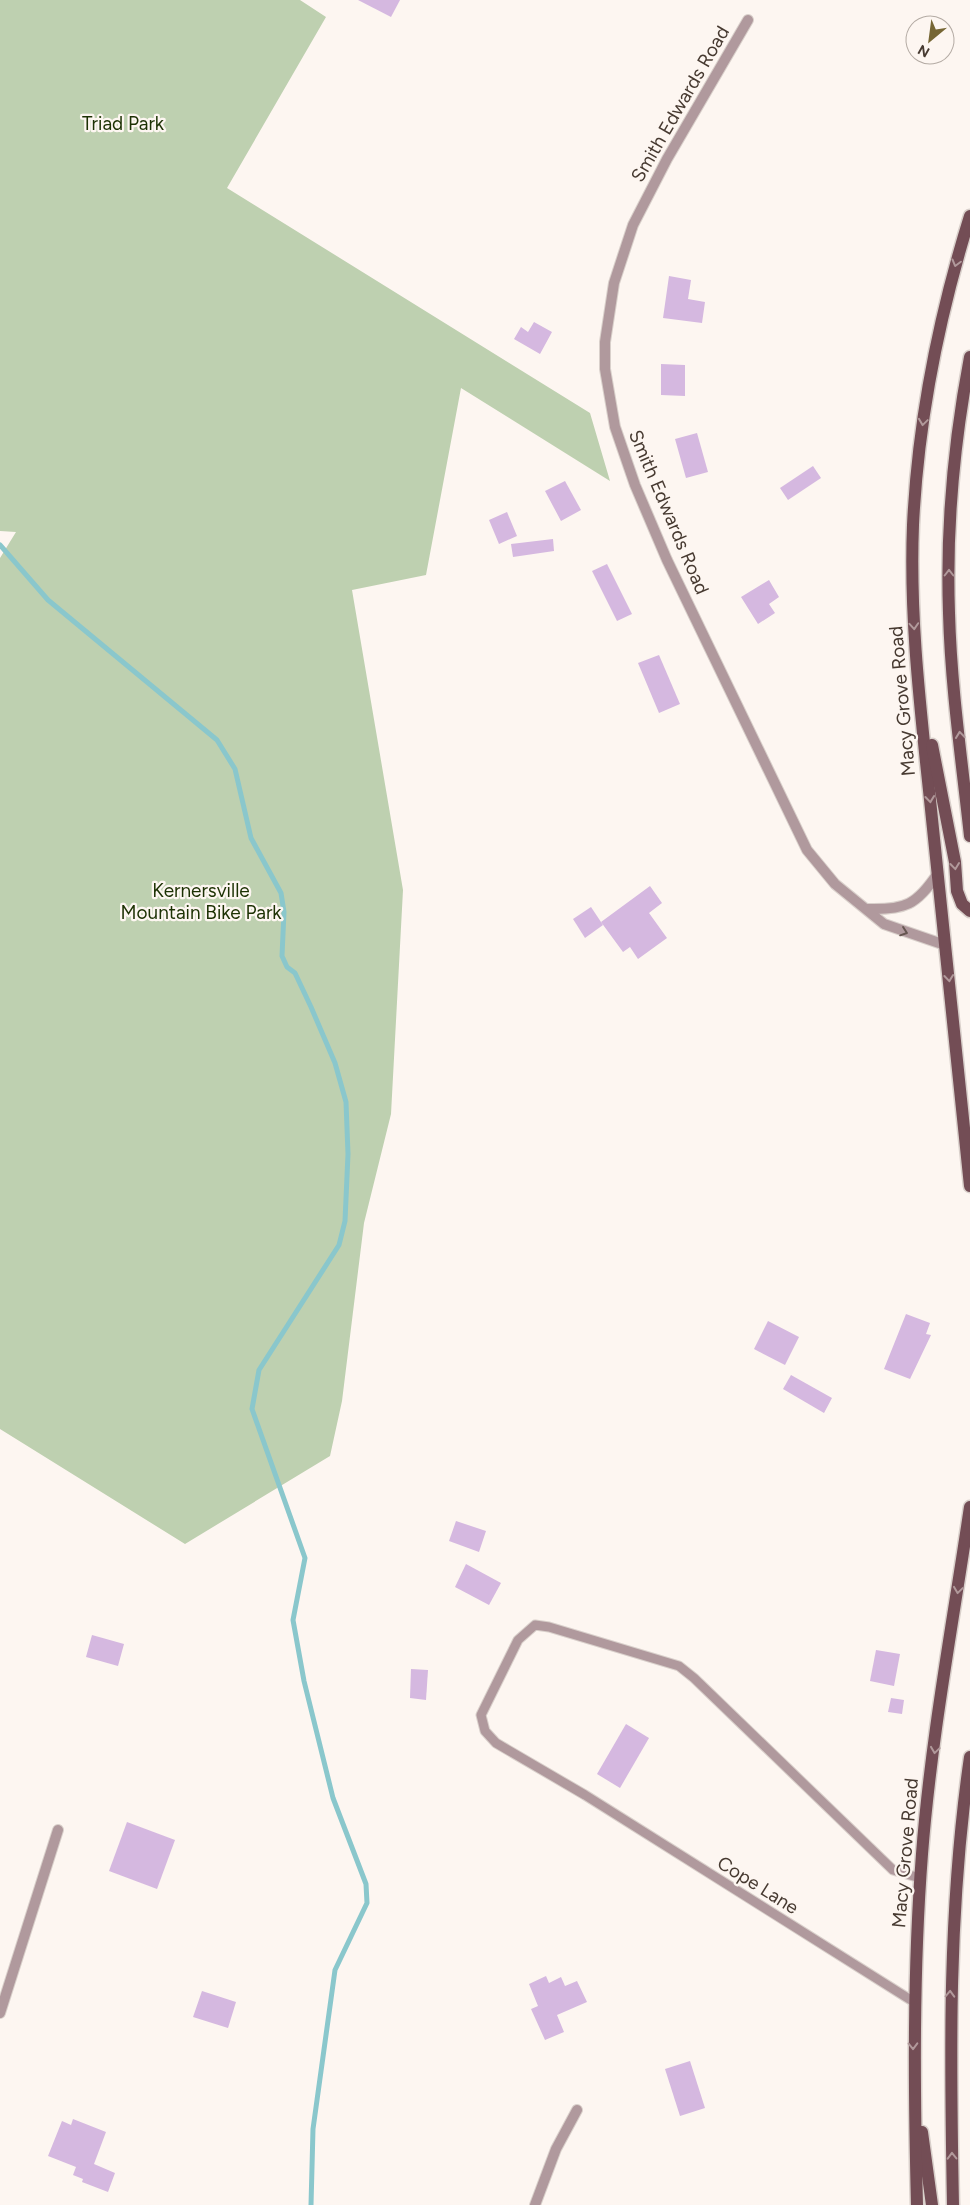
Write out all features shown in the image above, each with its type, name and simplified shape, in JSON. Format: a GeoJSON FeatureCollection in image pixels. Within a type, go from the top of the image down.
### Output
{"type":"FeatureCollection","features":[{"type":"Feature","properties":{"kind":"main road","name":"Macy Grove Road"},"geometry":{"type":"LineString","coordinates":[[970,216],[937,339],[921,431],[913,525],[913,615],[916,664],[970,1186]]}},
{"type":"Feature","properties":{"kind":"main road"},"geometry":{"type":"LineString","coordinates":[[970,356],[963,393],[952,478],[948,569],[952,661],[970,836]]}},
{"type":"Feature","properties":{"kind":"main road"},"geometry":{"type":"LineString","coordinates":[[916,664],[955,862],[957,891],[962,904],[970,911]]}},
{"type":"Feature","properties":{"kind":"main road","name":"Macy Grove Road"},"geometry":{"type":"LineString","coordinates":[[917,2205],[914,2002],[920,1878],[931,1776],[970,1507]]}},
{"type":"Feature","properties":{"kind":"main road"},"geometry":{"type":"LineString","coordinates":[[953,2205],[949,2040],[951,1975],[958,1855],[970,1757]]}},
{"type":"Feature","properties":{"kind":"main road"},"geometry":{"type":"LineString","coordinates":[[914,2068],[932,2205]]}},
{"type":"Feature","properties":{"kind":"street","name":"Smith Edwards Road"},"geometry":{"type":"LineString","coordinates":[[748,20],[667,159],[633,225],[622,254],[614,283],[605,342],[608,398],[615,427],[635,485],[667,560],[795,830],[820,868],[846,893],[884,924],[945,945]]}},
{"type":"Feature","properties":{"kind":"street"},"geometry":{"type":"LineString","coordinates":[[868,910],[889,910],[911,904],[928,888],[938,873]]}},
{"type":"Feature","properties":{"kind":"street"},"geometry":{"type":"LineString","coordinates":[[0,2013],[58,1830]]}},
{"type":"Feature","properties":{"kind":"street"},"geometry":{"type":"LineString","coordinates":[[535,2205],[542,2180],[556,2149],[578,2110]]}},
{"type":"Feature","properties":{"kind":"lane","name":"Cope Lane"},"geometry":{"type":"LineString","coordinates":[[914,2002],[585,1796],[496,1744],[485,1731],[481,1715],[491,1690],[518,1640],[535,1625],[549,1627],[679,1666],[694,1678],[893,1870],[920,1878]]}},
{"type":"Feature","properties":{"kind":"green space","name":"Kernersville Mountain Bike Park"},"geometry":{"type":"Polygon","coordinates":[[[0,0],[300,0],[326,17],[227,188],[590,413],[610,481],[461,388],[426,575],[352,590],[403,890],[391,1114],[364,1223],[342,1401],[330,1456],[185,1544],[0,1429],[0,558],[16,532],[0,531],[0,0]]]}},
{"type":"Feature","properties":{"kind":"building"},"geometry":{"type":"Polygon","coordinates":[[[358,0],[400,0],[391,17],[358,0]]]}},
{"type":"Feature","properties":{"kind":"building"},"geometry":{"type":"Polygon","coordinates":[[[669,276],[691,280],[688,299],[705,302],[702,323],[663,318],[669,276]]]}},
{"type":"Feature","properties":{"kind":"building"},"geometry":{"type":"Polygon","coordinates":[[[534,322],[552,332],[540,354],[514,339],[521,327],[528,332],[534,322]]]}},
{"type":"Feature","properties":{"kind":"building"},"geometry":{"type":"Polygon","coordinates":[[[661,364],[685,365],[685,396],[661,395],[661,364]]]}},
{"type":"Feature","properties":{"kind":"building"},"geometry":{"type":"Polygon","coordinates":[[[697,433],[708,472],[686,478],[675,439],[697,433]]]}},
{"type":"Feature","properties":{"kind":"building"},"geometry":{"type":"Polygon","coordinates":[[[813,466],[821,478],[788,500],[780,488],[813,466]]]}},
{"type":"Feature","properties":{"kind":"building"},"geometry":{"type":"Polygon","coordinates":[[[565,481],[581,510],[561,521],[545,491],[565,481]]]}},
{"type":"Feature","properties":{"kind":"building"},"geometry":{"type":"Polygon","coordinates":[[[507,512],[517,536],[499,544],[489,520],[507,512]]]}},
{"type":"Feature","properties":{"kind":"building"},"geometry":{"type":"Polygon","coordinates":[[[553,539],[554,551],[513,557],[511,544],[553,539]]]}},
{"type":"Feature","properties":{"kind":"building"},"geometry":{"type":"Polygon","coordinates":[[[607,564],[632,614],[617,621],[592,571],[607,564]]]}},
{"type":"Feature","properties":{"kind":"building"},"geometry":{"type":"Polygon","coordinates":[[[769,580],[779,597],[769,604],[775,613],[758,624],[741,597],[769,580]]]}},
{"type":"Feature","properties":{"kind":"building"},"geometry":{"type":"Polygon","coordinates":[[[659,655],[680,704],[659,713],[638,663],[659,655]]]}},
{"type":"Feature","properties":{"kind":"building"},"geometry":{"type":"Polygon","coordinates":[[[650,886],[662,903],[649,913],[667,938],[638,959],[630,947],[623,952],[601,922],[650,886]]]}},
{"type":"Feature","properties":{"kind":"building"},"geometry":{"type":"Polygon","coordinates":[[[591,907],[603,925],[585,938],[573,919],[591,907]]]}},
{"type":"Feature","properties":{"kind":"building"},"geometry":{"type":"Polygon","coordinates":[[[906,1314],[930,1323],[926,1334],[931,1335],[910,1379],[884,1369],[906,1314]]]}},
{"type":"Feature","properties":{"kind":"building"},"geometry":{"type":"Polygon","coordinates":[[[768,1321],[799,1337],[785,1365],[754,1349],[768,1321]]]}},
{"type":"Feature","properties":{"kind":"building"},"geometry":{"type":"Polygon","coordinates":[[[791,1375],[832,1398],[824,1413],[783,1389],[791,1375]]]}},
{"type":"Feature","properties":{"kind":"building"},"geometry":{"type":"Polygon","coordinates":[[[456,1521],[486,1531],[479,1552],[449,1541],[456,1521]]]}},
{"type":"Feature","properties":{"kind":"building"},"geometry":{"type":"Polygon","coordinates":[[[466,1564],[501,1583],[489,1605],[455,1587],[466,1564]]]}},
{"type":"Feature","properties":{"kind":"building"},"geometry":{"type":"Polygon","coordinates":[[[92,1635],[124,1644],[118,1666],[86,1657],[92,1635]]]}},
{"type":"Feature","properties":{"kind":"building"},"geometry":{"type":"Polygon","coordinates":[[[876,1650],[900,1654],[894,1686],[870,1681],[876,1650]]]}},
{"type":"Feature","properties":{"kind":"building"},"geometry":{"type":"Polygon","coordinates":[[[411,1669],[428,1670],[426,1700],[410,1698],[411,1669]]]}},
{"type":"Feature","properties":{"kind":"building"},"geometry":{"type":"Polygon","coordinates":[[[891,1698],[904,1700],[902,1714],[888,1712],[891,1698]]]}},
{"type":"Feature","properties":{"kind":"building"},"geometry":{"type":"Polygon","coordinates":[[[626,1724],[649,1738],[620,1788],[597,1774],[626,1724]]]}},
{"type":"Feature","properties":{"kind":"building"},"geometry":{"type":"Polygon","coordinates":[[[127,1822],[175,1840],[157,1889],[109,1871],[127,1822]]]}},
{"type":"Feature","properties":{"kind":"building"},"geometry":{"type":"Polygon","coordinates":[[[546,1976],[549,1983],[561,1977],[565,1986],[577,1981],[587,2002],[557,2015],[564,2032],[545,2040],[531,2009],[538,2006],[529,1984],[546,1976]]]}},
{"type":"Feature","properties":{"kind":"building"},"geometry":{"type":"Polygon","coordinates":[[[202,1991],[236,2002],[228,2028],[193,2017],[202,1991]]]}},
{"type":"Feature","properties":{"kind":"building"},"geometry":{"type":"Polygon","coordinates":[[[690,2061],[705,2108],[680,2116],[665,2069],[690,2061]]]}},
{"type":"Feature","properties":{"kind":"building"},"geometry":{"type":"Polygon","coordinates":[[[73,2119],[106,2132],[94,2164],[115,2173],[108,2192],[82,2182],[83,2179],[73,2175],[76,2167],[48,2156],[62,2121],[71,2125],[73,2119]]]}},
{"type":"Feature","properties":{"kind":"waterway"},"geometry":{"type":"LineString","coordinates":[[0,545],[48,600],[217,740],[235,769],[251,838],[281,893],[284,912],[282,956],[287,967],[295,973],[311,1007],[335,1063],[346,1102],[348,1154],[345,1221],[339,1245],[259,1370],[252,1409],[305,1558],[293,1620],[304,1681],[333,1798],[366,1884],[367,1903],[335,1970],[313,2129],[311,2205]]}},
{"type":"Feature","properties":{"kind":"park label","name":"Triad Park"},"geometry":{"type":"Point","coordinates":[123,123]}}]}
